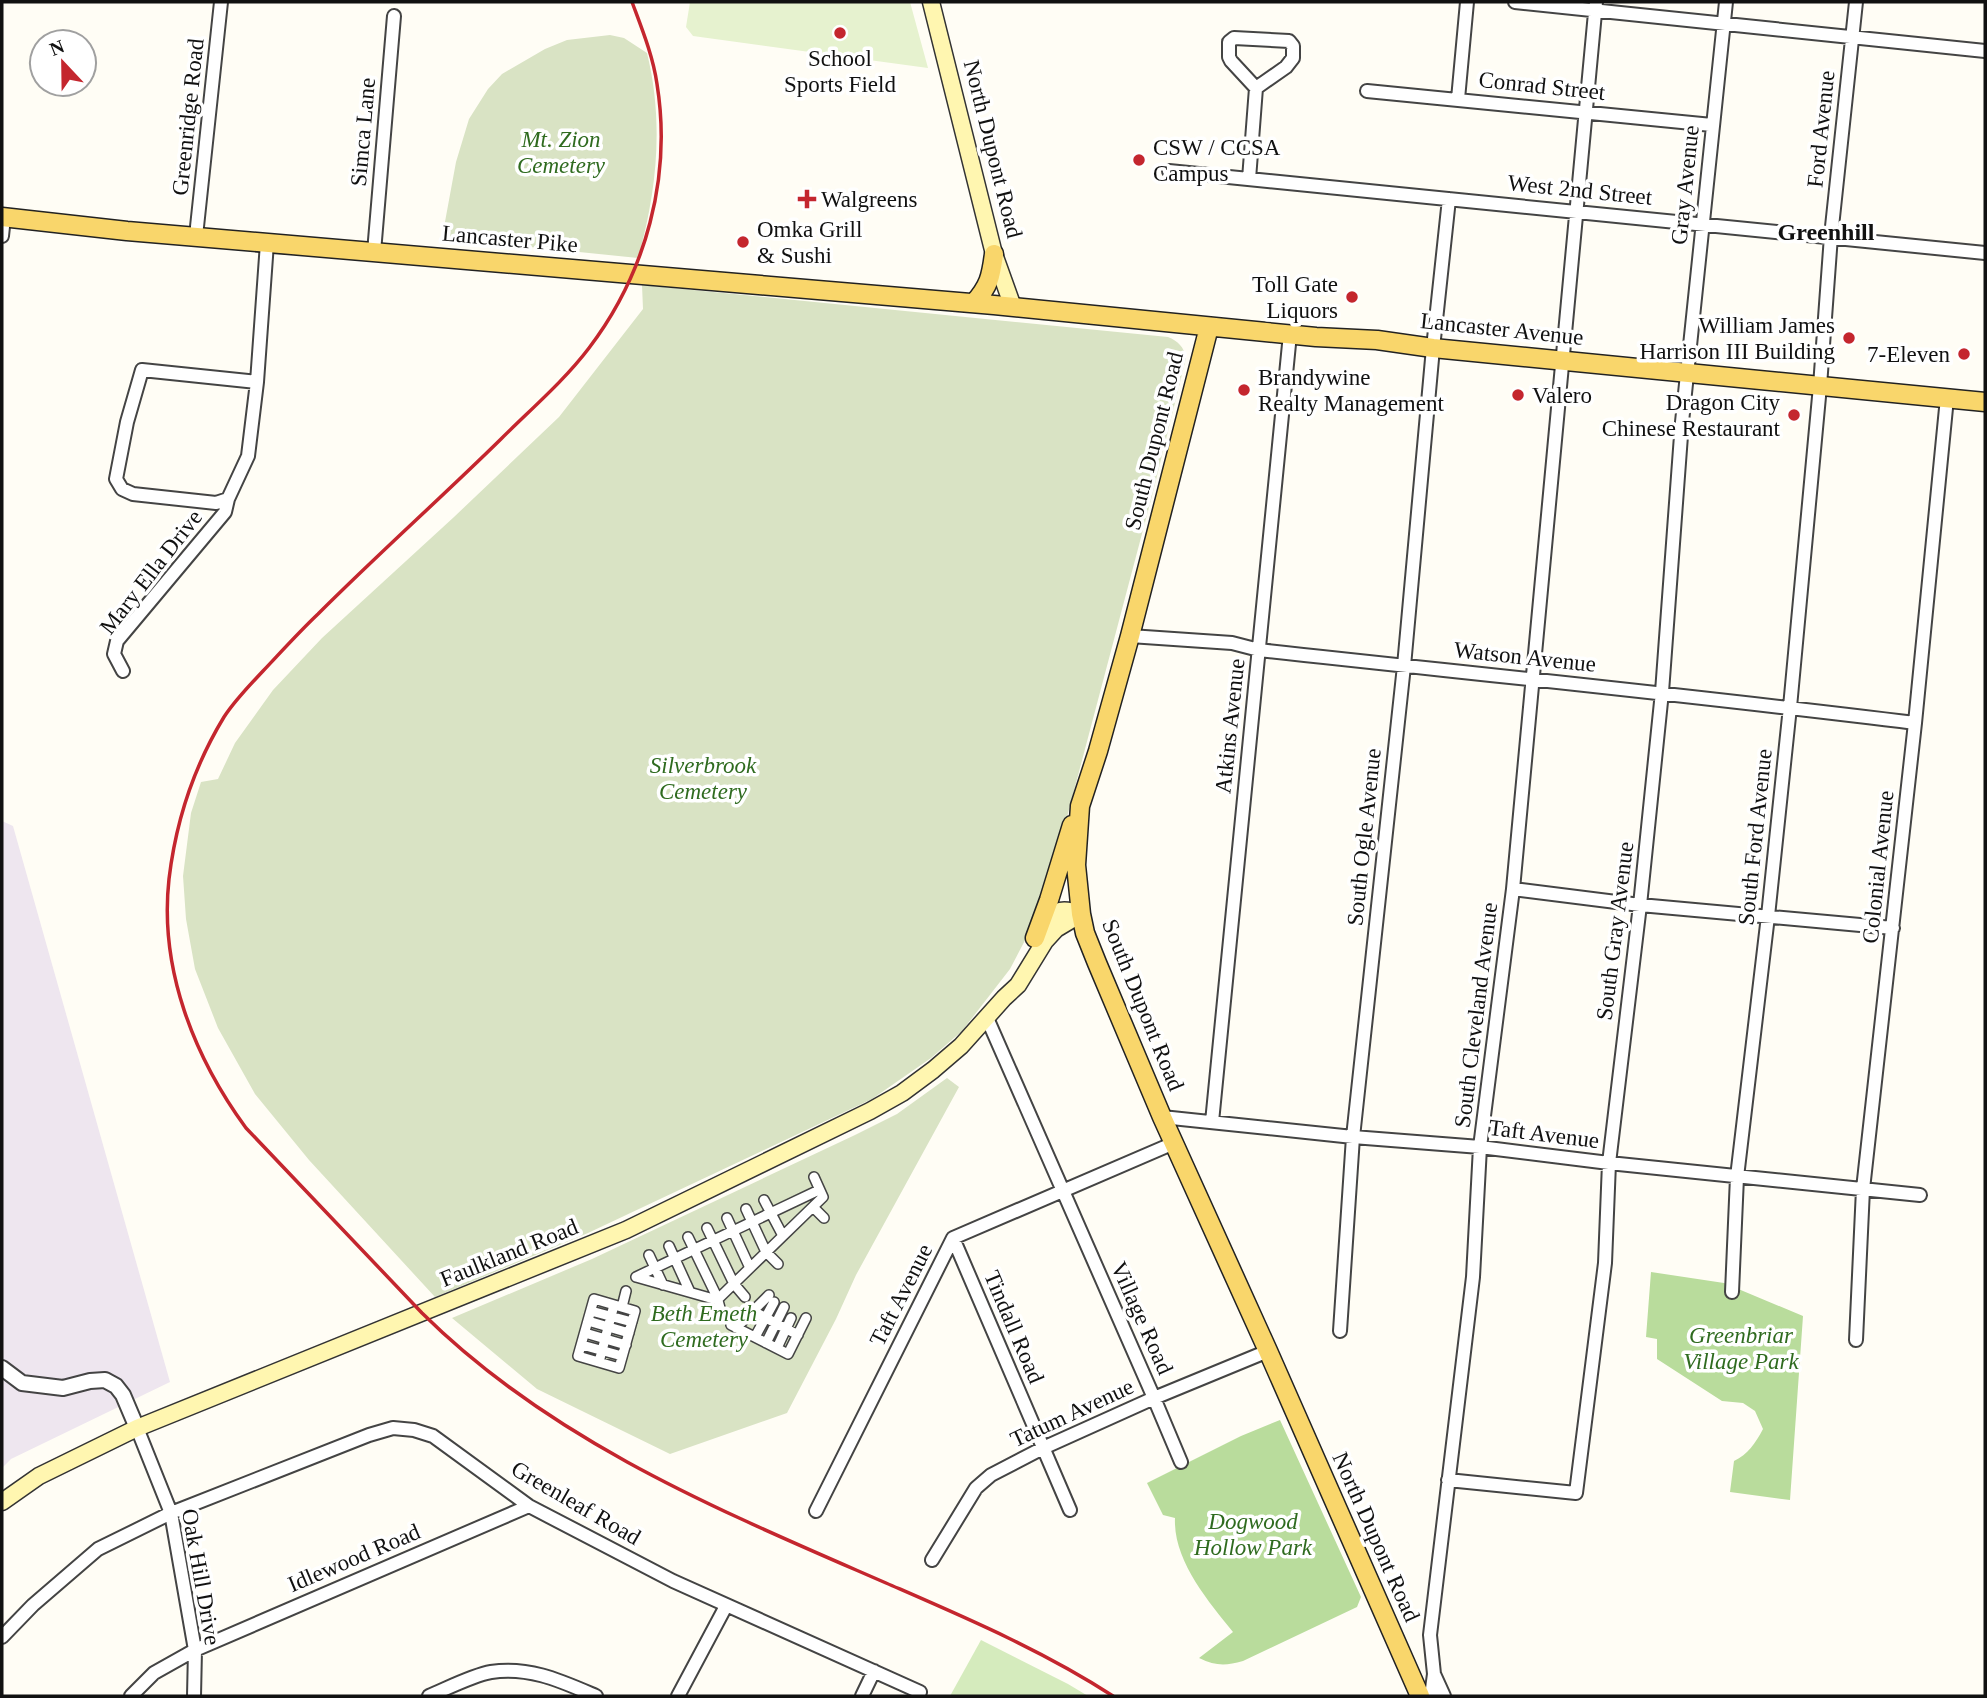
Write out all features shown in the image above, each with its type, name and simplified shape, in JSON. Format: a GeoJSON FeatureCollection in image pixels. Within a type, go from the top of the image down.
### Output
{"type":"FeatureCollection","features":[{"type":"Feature","properties":{"kind":"main road","name":"North Dupont Road"},"geometry":{"type":"LineString","coordinates":[[931,2],[994,254],[1013,307]]}},
{"type":"Feature","properties":{"kind":"main road","name":"Lancaster Pike"},"geometry":{"type":"LineString","coordinates":[[3,217],[127,231],[1013,307]]}},
{"type":"Feature","properties":{"kind":"main road"},"geometry":{"type":"LineString","coordinates":[[974,303],[988,286],[994,254]]}},
{"type":"Feature","properties":{"kind":"main road","name":"Lancaster Avenue"},"geometry":{"type":"LineString","coordinates":[[1013,307],[1209,327],[1377,340],[1433,348],[1985,402]]}},
{"type":"Feature","properties":{"kind":"main road","name":"South Dupont Road"},"geometry":{"type":"LineString","coordinates":[[1209,327],[1130,636],[1080,806],[1076,865],[1085,933],[1162,1117],[1288,1397]]}},
{"type":"Feature","properties":{"kind":"main road"},"geometry":{"type":"LineString","coordinates":[[1035,937],[1076,810],[1080,806]]}},
{"type":"Feature","properties":{"kind":"main road","name":"Faulkland Road"},"geometry":{"type":"LineString","coordinates":[[1004,998],[1041,926],[1051,915],[1060,909],[1081,914]]}},
{"type":"Feature","properties":{"kind":"main road","name":"Faulkland Road"},"geometry":{"type":"LineString","coordinates":[[2,1502],[39,1476],[137,1429],[626,1230],[902,1093],[961,1046],[1018,985],[1045,941],[1056,929],[1081,914]]}},
{"type":"Feature","properties":{"kind":"main road","name":"North Dupont Road"},"geometry":{"type":"LineString","coordinates":[[1288,1397],[1420,1696]]}},
{"type":"Feature","properties":{"kind":"street","name":"Greenridge Road"},"geometry":{"type":"LineString","coordinates":[[196,236],[221,2]]}},
{"type":"Feature","properties":{"kind":"street"},"geometry":{"type":"LineString","coordinates":[[1458,99],[1467,2]]}},
{"type":"Feature","properties":{"kind":"street"},"geometry":{"type":"LineString","coordinates":[[1515,2],[1596,6],[1724,23],[1985,51]]}},
{"type":"Feature","properties":{"kind":"street","name":"Gray Avenue"},"geometry":{"type":"LineString","coordinates":[[1687,372],[1726,2]]}},
{"type":"Feature","properties":{"kind":"street","name":"Ford Avenue"},"geometry":{"type":"LineString","coordinates":[[1820,386],[1831,236],[1856,2]]}},
{"type":"Feature","properties":{"kind":"street","name":"South Cleveland Avenue"},"geometry":{"type":"LineString","coordinates":[[1431,1696],[1434,1674],[1430,1634],[1473,1277],[1480,1147],[1513,889],[1596,6]]}},
{"type":"Feature","properties":{"kind":"street","name":"Simca Lane"},"geometry":{"type":"LineString","coordinates":[[374,252],[394,16]]}},
{"type":"Feature","properties":{"kind":"street"},"geometry":{"type":"LineString","coordinates":[[1249,179],[1256,88],[1231,61],[1229,42],[1234,38],[1289,41],[1293,46],[1293,58],[1286,67],[1256,88]]}},
{"type":"Feature","properties":{"kind":"street","name":"Conrad Street"},"geometry":{"type":"LineString","coordinates":[[1367,91],[1712,125]]}},
{"type":"Feature","properties":{"kind":"street","name":"West 2nd Street"},"geometry":{"type":"LineString","coordinates":[[1170,171],[1985,253]]}},
{"type":"Feature","properties":{"kind":"street","name":"South Ogle Avenue"},"geometry":{"type":"LineString","coordinates":[[1339,1331],[1353,1137],[1404,666],[1449,198]]}},
{"type":"Feature","properties":{"kind":"street"},"geometry":{"type":"LineString","coordinates":[[2,236],[3,217]]}},
{"type":"Feature","properties":{"kind":"street","name":"Mary Ella Drive"},"geometry":{"type":"LineString","coordinates":[[123,671],[114,654],[117,641],[225,512],[228,499],[248,456],[257,382],[267,243]]}},
{"type":"Feature","properties":{"kind":"street","name":"Atkins Avenue"},"geometry":{"type":"LineString","coordinates":[[1212,1122],[1290,334]]}},
{"type":"Feature","properties":{"kind":"street","name":"Mary Ella Drive"},"geometry":{"type":"LineString","coordinates":[[228,499],[216,503],[133,494],[122,489],[116,479],[127,422],[142,370],[257,382]]}},
{"type":"Feature","properties":{"kind":"street","name":"South Gray Avenue"},"geometry":{"type":"LineString","coordinates":[[1448,1480],[1576,1493],[1605,1263],[1609,1163],[1662,692],[1687,372]]}},
{"type":"Feature","properties":{"kind":"street","name":"South Ford Avenue"},"geometry":{"type":"LineString","coordinates":[[1732,1292],[1737,1177],[1790,707],[1820,386]]}},
{"type":"Feature","properties":{"kind":"street","name":"Colonial Avenue"},"geometry":{"type":"LineString","coordinates":[[1856,1340],[1863,1189],[1915,723],[1947,398]]}},
{"type":"Feature","properties":{"kind":"street","name":"Watson Avenue"},"geometry":{"type":"LineString","coordinates":[[1130,636],[1232,643],[1259,650],[1662,692],[1915,723]]}},
{"type":"Feature","properties":{"kind":"street"},"geometry":{"type":"LineString","coordinates":[[1513,889],[1640,905],[1893,928]]}},
{"type":"Feature","properties":{"kind":"street","name":"Village Road"},"geometry":{"type":"LineString","coordinates":[[987,1018],[1181,1462]]}},
{"type":"Feature","properties":{"kind":"street","name":"Taft Avenue"},"geometry":{"type":"LineString","coordinates":[[1162,1117],[1480,1147],[1920,1195]]}},
{"type":"Feature","properties":{"kind":"street","name":"Taft Avenue"},"geometry":{"type":"LineString","coordinates":[[816,1511],[953,1238],[1174,1143]]}},
{"type":"Feature","properties":{"kind":"street"},"geometry":{"type":"LineString","coordinates":[[718,1304],[734,1284],[823,1197],[814,1177]]}},
{"type":"Feature","properties":{"kind":"street"},"geometry":{"type":"LineString","coordinates":[[718,1304],[690,1292],[636,1277],[819,1189]]}},
{"type":"Feature","properties":{"kind":"street"},"geometry":{"type":"LineString","coordinates":[[764,1200],[783,1236]]}},
{"type":"Feature","properties":{"kind":"street"},"geometry":{"type":"LineString","coordinates":[[790,1203],[799,1221]]}},
{"type":"Feature","properties":{"kind":"street"},"geometry":{"type":"LineString","coordinates":[[813,1207],[824,1218]]}},
{"type":"Feature","properties":{"kind":"street"},"geometry":{"type":"LineString","coordinates":[[746,1209],[766,1252],[778,1264]]}},
{"type":"Feature","properties":{"kind":"street"},"geometry":{"type":"LineString","coordinates":[[727,1218],[750,1268]]}},
{"type":"Feature","properties":{"kind":"street"},"geometry":{"type":"LineString","coordinates":[[707,1228],[734,1284],[745,1297]]}},
{"type":"Feature","properties":{"kind":"street"},"geometry":{"type":"LineString","coordinates":[[688,1237],[718,1304]]}},
{"type":"Feature","properties":{"kind":"street","name":"Tindall Road"},"geometry":{"type":"LineString","coordinates":[[953,1238],[1070,1510]]}},
{"type":"Feature","properties":{"kind":"street"},"geometry":{"type":"LineString","coordinates":[[669,1246],[690,1292]]}},
{"type":"Feature","properties":{"kind":"street"},"geometry":{"type":"LineString","coordinates":[[649,1255],[663,1285]]}},
{"type":"Feature","properties":{"kind":"street"},"geometry":{"type":"LineString","coordinates":[[599,1362],[611,1317],[626,1292]]}},
{"type":"Feature","properties":{"kind":"street"},"geometry":{"type":"LineString","coordinates":[[755,1337],[771,1298],[734,1326],[766,1343],[778,1348],[788,1354],[806,1318]]}},
{"type":"Feature","properties":{"kind":"street"},"geometry":{"type":"LineString","coordinates":[[594,1299],[618,1306],[635,1311],[620,1368],[578,1356],[594,1299]]}},
{"type":"Feature","properties":{"kind":"street"},"geometry":{"type":"LineString","coordinates":[[766,1343],[784,1307]]}},
{"type":"Feature","properties":{"kind":"street"},"geometry":{"type":"LineString","coordinates":[[591,1311],[632,1322]]}},
{"type":"Feature","properties":{"kind":"street"},"geometry":{"type":"LineString","coordinates":[[753,1311],[797,1335]]}},
{"type":"Feature","properties":{"kind":"street"},"geometry":{"type":"LineString","coordinates":[[778,1348],[791,1318]]}},
{"type":"Feature","properties":{"kind":"street"},"geometry":{"type":"LineString","coordinates":[[588,1321],[629,1333]]}},
{"type":"Feature","properties":{"kind":"street"},"geometry":{"type":"LineString","coordinates":[[585,1333],[626,1345]]}},
{"type":"Feature","properties":{"kind":"street"},"geometry":{"type":"LineString","coordinates":[[582,1345],[622,1356]]}},
{"type":"Feature","properties":{"kind":"street","name":"Tatum Avenue"},"geometry":{"type":"LineString","coordinates":[[932,1560],[982,1482],[1044,1448],[1154,1398],[1268,1351]]}},
{"type":"Feature","properties":{"kind":"street"},"geometry":{"type":"LineString","coordinates":[[2,1368],[22,1383],[63,1388],[105,1380],[116,1385],[123,1395],[137,1429]]}},
{"type":"Feature","properties":{"kind":"street","name":"Oak Hill Drive"},"geometry":{"type":"LineString","coordinates":[[137,1429],[171,1513],[195,1650],[194,1696]]}},
{"type":"Feature","properties":{"kind":"street","name":"Greenleaf Road"},"geometry":{"type":"LineString","coordinates":[[2,1637],[33,1605],[98,1549],[171,1513],[369,1435],[393,1429],[414,1430],[433,1436],[529,1506],[673,1581],[920,1692]]}},
{"type":"Feature","properties":{"kind":"street","name":"Idlewood Road"},"geometry":{"type":"LineString","coordinates":[[131,1696],[154,1673],[195,1650],[529,1506]]}},
{"type":"Feature","properties":{"kind":"street"},"geometry":{"type":"LineString","coordinates":[[678,1696],[726,1606]]}},
{"type":"Feature","properties":{"kind":"street"},"geometry":{"type":"LineString","coordinates":[[429,1696],[488,1672],[524,1670],[554,1678],[596,1696]]}},
{"type":"Feature","properties":{"kind":"street"},"geometry":{"type":"LineString","coordinates":[[862,1696],[874,1671]]}},
{"type":"Feature","properties":{"kind":"street","name":"South Cleveland Avenue"},"geometry":{"type":"LineString","coordinates":[[1434,1674],[1444,1696]]}},
{"type":"Feature","properties":{"kind":"shaded area"},"geometry":{"type":"Polygon","coordinates":[[[2,821],[13,826],[170,1382],[11,1459],[2,1468],[2,821]]]}},
{"type":"Feature","properties":{"kind":"green space","name":"School Sports Field"},"geometry":{"type":"Polygon","coordinates":[[[690,2],[910,2],[928,68],[693,36],[686,27],[690,2]]]}},
{"type":"Feature","properties":{"kind":"green space","name":"Mt. Zion Cemetery"},"geometry":{"type":"Polygon","coordinates":[[[610,35],[624,38],[647,53],[652,79],[657,131],[654,182],[638,258],[442,238],[456,162],[469,119],[488,89],[502,74],[545,49],[567,40],[610,35]]]}},
{"type":"Feature","properties":{"kind":"green space","name":"Silverbrook Cemetery"},"geometry":{"type":"Polygon","coordinates":[[[642,285],[1168,337],[1180,345],[1186,358],[1049,885],[1033,925],[1010,969],[962,1031],[931,1058],[872,1099],[588,1233],[435,1297],[309,1160],[255,1094],[218,1028],[195,969],[186,919],[183,876],[191,813],[201,782],[218,779],[235,743],[273,690],[322,638],[559,417],[643,309],[642,285]]]}},
{"type":"Feature","properties":{"kind":"green space","name":"Beth Emeth Cemetery"},"geometry":{"type":"Polygon","coordinates":[[[947,1078],[959,1087],[856,1275],[787,1413],[670,1454],[537,1389],[452,1318],[592,1259],[855,1135],[897,1114],[947,1078]]]}},
{"type":"Feature","properties":{"kind":"green space","name":"Greenbriar Village Park"},"geometry":{"type":"Polygon","coordinates":[[[1651,1272],[1724,1283],[1803,1316],[1790,1500],[1730,1492],[1734,1461],[1751,1448],[1763,1429],[1755,1411],[1743,1403],[1722,1401],[1657,1359],[1657,1339],[1646,1337],[1651,1272]]]}},
{"type":"Feature","properties":{"kind":"green space","name":"Dogwood Hollow Park"},"geometry":{"type":"Polygon","coordinates":[[[1280,1420],[1361,1597],[1357,1607],[1243,1661],[1211,1663],[1199,1658],[1233,1632],[1194,1579],[1180,1549],[1175,1518],[1163,1515],[1147,1483],[1241,1436],[1280,1420]]]}},
{"type":"Feature","properties":{"kind":"green space"},"geometry":{"type":"Polygon","coordinates":[[[981,1640],[1068,1684],[1088,1696],[950,1696],[981,1640]]]}},
{"type":"Feature","properties":{"kind":"railway"},"geometry":{"type":"LineString","coordinates":[[632,2],[647,43],[657,84],[661,154],[650,223],[626,288],[609,319],[569,372],[304,628],[242,693],[224,717],[203,756],[181,815],[169,879],[167,913],[170,946],[184,1011],[211,1072],[246,1128],[422,1313],[472,1359],[526,1399],[582,1436],[701,1500],[1002,1635],[1113,1696]]}},
{"type":"Feature","properties":{"kind":"place","name":"School Sports Field"},"geometry":{"type":"Point","coordinates":[840,33]}},
{"type":"Feature","properties":{"kind":"place","name":"CSW / CCSA Campus"},"geometry":{"type":"Point","coordinates":[1139,160]}},
{"type":"Feature","properties":{"kind":"place","name":"Walgreens"},"geometry":{"type":"Point","coordinates":[807,199]}},
{"type":"Feature","properties":{"kind":"place","name":"Omka Grill & Sushi"},"geometry":{"type":"Point","coordinates":[743,242]}},
{"type":"Feature","properties":{"kind":"place","name":"Toll Gate Liquors"},"geometry":{"type":"Point","coordinates":[1352,297]}},
{"type":"Feature","properties":{"kind":"place","name":"William James Harrison III Building"},"geometry":{"type":"Point","coordinates":[1849,338]}},
{"type":"Feature","properties":{"kind":"place","name":"7-Eleven"},"geometry":{"type":"Point","coordinates":[1964,354]}},
{"type":"Feature","properties":{"kind":"place","name":"Brandywine Realty Management"},"geometry":{"type":"Point","coordinates":[1244,390]}},
{"type":"Feature","properties":{"kind":"place","name":"Valero"},"geometry":{"type":"Point","coordinates":[1518,395]}},
{"type":"Feature","properties":{"kind":"place","name":"Dragon City Chinese Restaurant"},"geometry":{"type":"Point","coordinates":[1794,415]}},
{"type":"Feature","properties":{"kind":"district","name":"Greenhill"},"geometry":{"type":"Point","coordinates":[1826,232]}}]}
